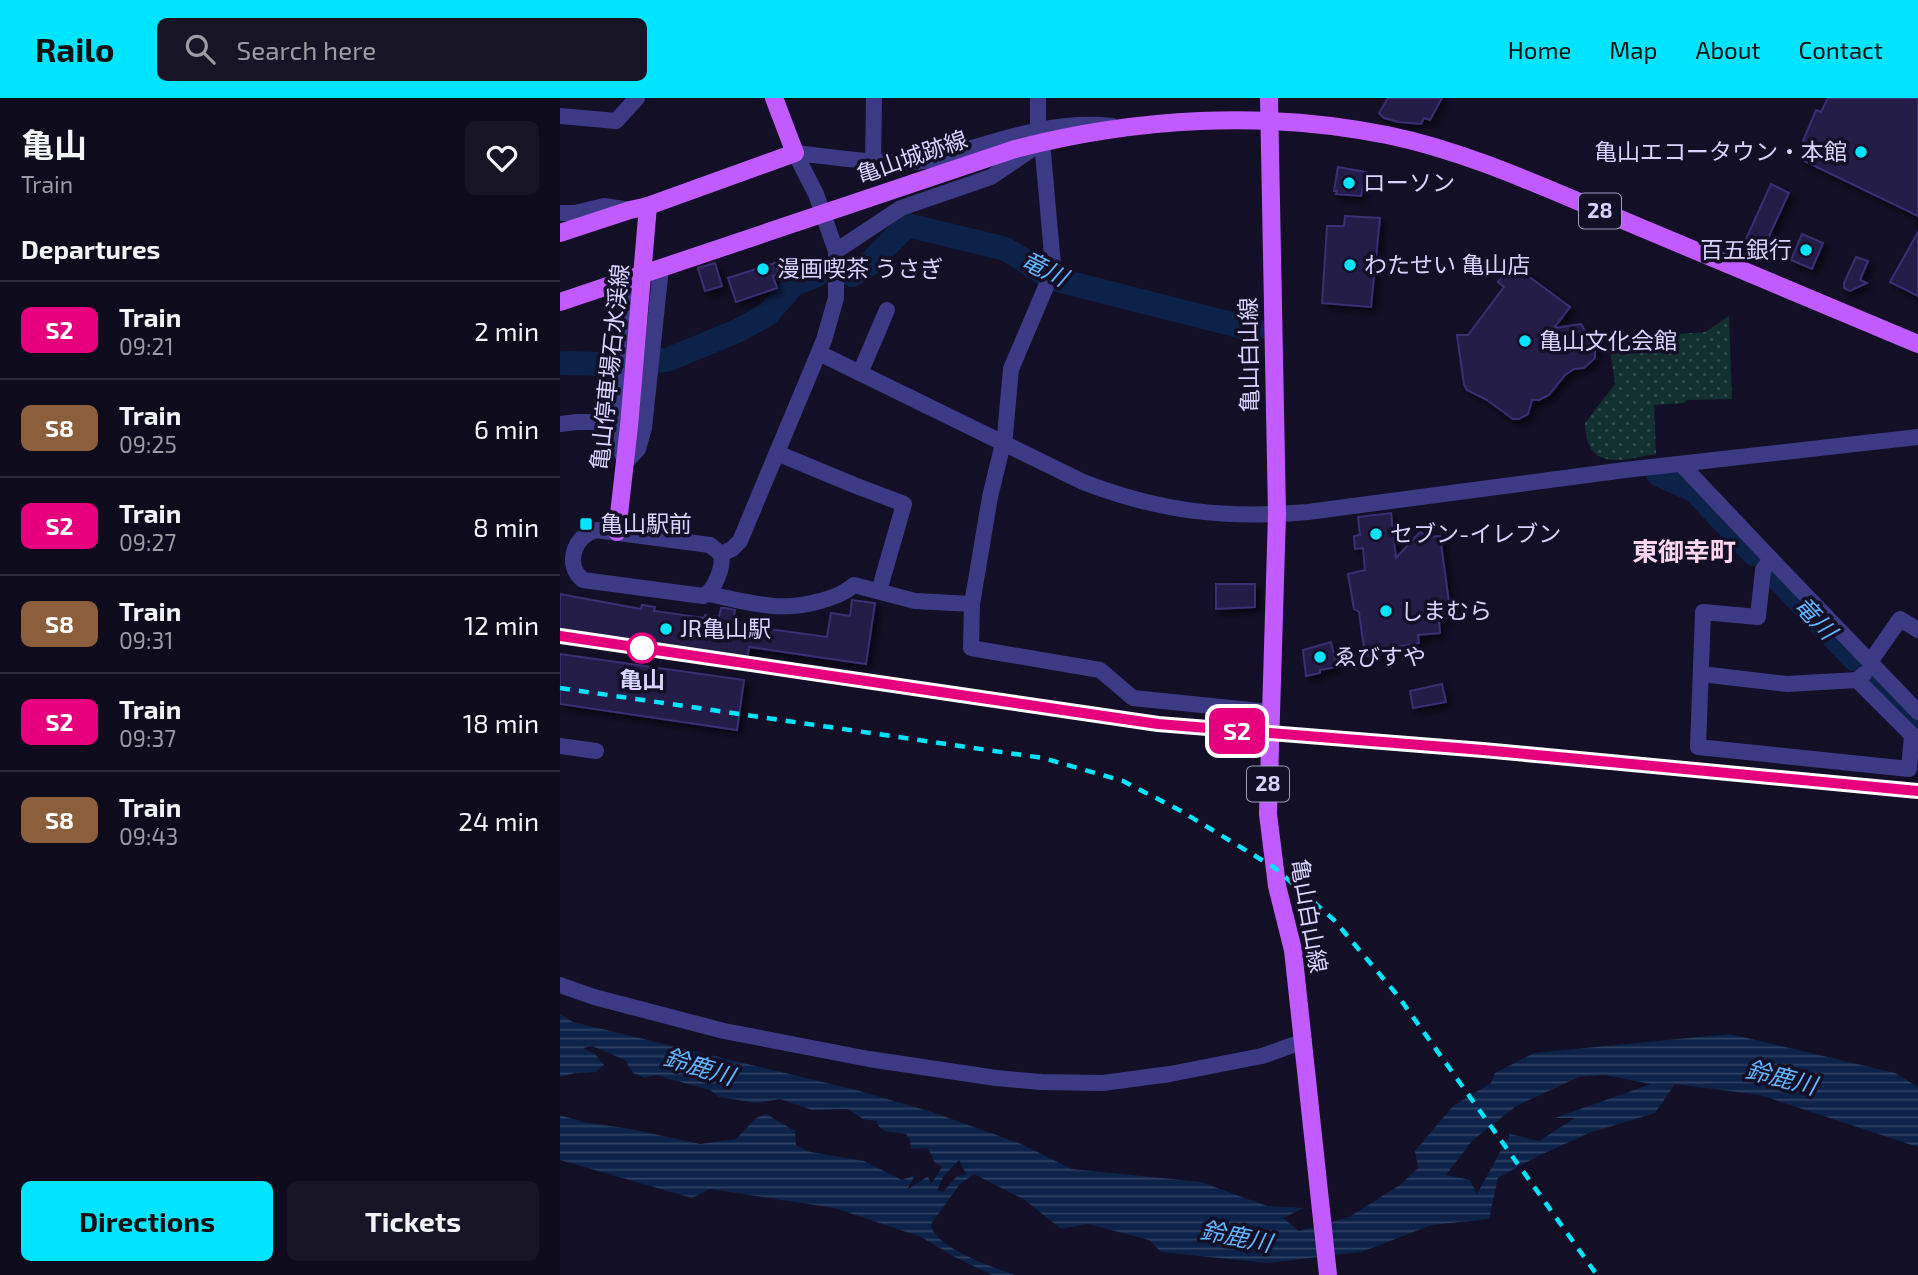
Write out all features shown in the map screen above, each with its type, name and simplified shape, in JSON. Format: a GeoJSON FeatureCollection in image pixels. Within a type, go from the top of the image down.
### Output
{"type":"FeatureCollection","features":[{"type":"Feature","properties":{"kind":"main road"},"geometry":{"type":"LineString","coordinates":[[560,233],[630,209],[648,206],[795,153],[774,98]]}},
{"type":"Feature","properties":{"kind":"main road"},"geometry":{"type":"LineString","coordinates":[[1269,98],[1270,120]]}},
{"type":"Feature","properties":{"kind":"main road","name":"亀山城跡線"},"geometry":{"type":"LineString","coordinates":[[560,302],[1040,136],[1119,127],[1270,120]]}},
{"type":"Feature","properties":{"kind":"main road","name":"28"},"geometry":{"type":"LineString","coordinates":[[1270,120],[1383,134],[1462,155],[1918,344]]}},
{"type":"Feature","properties":{"kind":"main road","name":"亀山白山線"},"geometry":{"type":"LineString","coordinates":[[1270,120],[1277,514],[1268,814],[1277,886],[1293,950],[1328,1275]]}},
{"type":"Feature","properties":{"kind":"main road","name":"亀山停車場石水渓線"},"geometry":{"type":"LineString","coordinates":[[617,532],[626,462],[622,424],[647,239],[648,206]]}},
{"type":"Feature","properties":{"kind":"street"},"geometry":{"type":"LineString","coordinates":[[560,116],[616,121],[637,98]]}},
{"type":"Feature","properties":{"kind":"street"},"geometry":{"type":"LineString","coordinates":[[873,161],[874,98]]}},
{"type":"Feature","properties":{"kind":"street"},"geometry":{"type":"LineString","coordinates":[[1038,98],[1053,265],[1012,369],[1005,435],[990,497],[972,604],[971,648],[1100,670],[1133,698],[1270,712]]}},
{"type":"Feature","properties":{"kind":"street"},"geometry":{"type":"LineString","coordinates":[[795,153],[873,161],[932,160],[1040,136]]}},
{"type":"Feature","properties":{"kind":"street"},"geometry":{"type":"LineString","coordinates":[[836,251],[901,208],[991,177],[1040,136]]}},
{"type":"Feature","properties":{"kind":"street"},"geometry":{"type":"LineString","coordinates":[[721,554],[740,541],[819,353],[836,298],[836,251],[816,194],[795,153]]}},
{"type":"Feature","properties":{"kind":"street"},"geometry":{"type":"LineString","coordinates":[[560,213],[575,213],[604,206],[630,209]]}},
{"type":"Feature","properties":{"kind":"street"},"geometry":{"type":"LineString","coordinates":[[626,462],[638,449],[644,428],[661,268]]}},
{"type":"Feature","properties":{"kind":"street"},"geometry":{"type":"LineString","coordinates":[[560,424],[622,424],[621,364],[630,278]]}},
{"type":"Feature","properties":{"kind":"street"},"geometry":{"type":"LineString","coordinates":[[860,373],[887,310]]}},
{"type":"Feature","properties":{"kind":"street"},"geometry":{"type":"LineString","coordinates":[[819,353],[1083,482],[1127,498],[1176,510],[1277,514],[1918,437]]}},
{"type":"Feature","properties":{"kind":"street"},"geometry":{"type":"LineString","coordinates":[[777,453],[905,504],[879,591]]}},
{"type":"Feature","properties":{"kind":"street"},"geometry":{"type":"LineString","coordinates":[[1681,464],[1918,712]]}},
{"type":"Feature","properties":{"kind":"street"},"geometry":{"type":"LineString","coordinates":[[721,554],[710,545],[596,530],[582,538],[574,551],[574,568],[568,574],[583,580],[685,596],[708,594],[772,607],[799,607],[845,593],[854,585],[915,601],[972,604]]}},
{"type":"Feature","properties":{"kind":"street"},"geometry":{"type":"LineString","coordinates":[[708,594],[721,567],[721,554]]}},
{"type":"Feature","properties":{"kind":"street"},"geometry":{"type":"LineString","coordinates":[[1771,559],[1763,570],[1758,617],[1703,612],[1698,747],[1909,769],[1912,735],[1857,680]]}},
{"type":"Feature","properties":{"kind":"street"},"geometry":{"type":"LineString","coordinates":[[1701,674],[1787,684],[1857,680],[1872,664],[1900,619],[1918,630]]}},
{"type":"Feature","properties":{"kind":"street"},"geometry":{"type":"LineString","coordinates":[[560,746],[596,751]]}},
{"type":"Feature","properties":{"kind":"street"},"geometry":{"type":"LineString","coordinates":[[560,985],[594,998],[737,1034],[869,1059],[1041,1082],[1103,1083],[1170,1074],[1304,1046]]}},
{"type":"Feature","properties":{"kind":"green space"},"geometry":{"type":"Polygon","coordinates":[[[1729,316],[1732,399],[1687,400],[1684,403],[1654,405],[1656,454],[1610,460],[1594,453],[1588,443],[1585,423],[1615,384],[1608,336],[1625,338],[1705,332],[1729,316]]]}},
{"type":"Feature","properties":{"kind":"water","name":"鈴鹿川"},"geometry":{"type":"Polygon","coordinates":[[[560,1014],[573,1022],[856,1090],[932,1112],[1019,1143],[1072,1169],[1201,1182],[1267,1206],[1304,1208],[1283,1218],[1299,1231],[1349,1217],[1400,1185],[1418,1168],[1415,1151],[1453,1106],[1491,1083],[1495,1073],[1534,1053],[1730,1034],[1895,1073],[1918,1087],[1918,1147],[1760,1095],[1675,1084],[1655,1113],[1589,1133],[1498,1178],[1489,1219],[1432,1225],[1361,1252],[1267,1263],[1161,1252],[1149,1240],[1088,1224],[1061,1229],[1025,1200],[974,1174],[960,1184],[931,1224],[934,1233],[942,1241],[966,1256],[1015,1275],[992,1275],[921,1237],[835,1208],[710,1189],[692,1198],[560,1160],[560,1115],[583,1122],[700,1144],[736,1139],[756,1118],[766,1114],[795,1131],[796,1145],[810,1152],[864,1161],[902,1180],[915,1175],[907,1190],[928,1176],[931,1184],[942,1167],[934,1162],[928,1148],[911,1149],[906,1134],[881,1129],[876,1121],[863,1119],[848,1109],[812,1110],[780,1099],[757,1103],[719,1097],[710,1090],[655,1075],[645,1078],[633,1073],[625,1060],[592,1046],[583,1048],[595,1054],[604,1065],[596,1072],[560,1077],[560,1014]],[[1604,1075],[1579,1077],[1516,1106],[1472,1141],[1446,1175],[1470,1180],[1477,1194],[1510,1134],[1539,1141],[1575,1118],[1555,1118],[1651,1084],[1604,1075]],[[959,1160],[943,1177],[937,1191],[944,1191],[957,1176],[966,1174],[959,1160]]]}},
{"type":"Feature","properties":{"kind":"building"},"geometry":{"type":"Polygon","coordinates":[[[1388,98],[1442,98],[1430,120],[1424,118],[1421,124],[1384,118],[1379,113],[1388,98]]]}},
{"type":"Feature","properties":{"kind":"building","name":"亀山エコータウン・本館"},"geometry":{"type":"Polygon","coordinates":[[[1828,98],[1918,98],[1918,216],[1800,159],[1807,144],[1803,141],[1816,110],[1821,112],[1828,98]]]}},
{"type":"Feature","properties":{"kind":"building"},"geometry":{"type":"Polygon","coordinates":[[[1338,167],[1366,172],[1361,196],[1336,194],[1337,191],[1334,191],[1338,167]]]}},
{"type":"Feature","properties":{"kind":"building"},"geometry":{"type":"Polygon","coordinates":[[[1771,184],[1789,193],[1764,247],[1746,239],[1771,184]]]}},
{"type":"Feature","properties":{"kind":"building","name":"わたせい 亀山店"},"geometry":{"type":"Polygon","coordinates":[[[1345,216],[1380,218],[1371,307],[1322,303],[1327,226],[1344,226],[1345,216]]]}},
{"type":"Feature","properties":{"kind":"building"},"geometry":{"type":"Polygon","coordinates":[[[1918,232],[1918,296],[1890,282],[1918,232]]]}},
{"type":"Feature","properties":{"kind":"building"},"geometry":{"type":"Polygon","coordinates":[[[1802,234],[1823,243],[1812,269],[1791,260],[1802,234]]]}},
{"type":"Feature","properties":{"kind":"building"},"geometry":{"type":"Polygon","coordinates":[[[1856,257],[1868,261],[1860,280],[1867,283],[1850,291],[1844,288],[1844,283],[1856,257]]]}},
{"type":"Feature","properties":{"kind":"building"},"geometry":{"type":"Polygon","coordinates":[[[715,263],[722,286],[705,291],[698,268],[715,263]]]}},
{"type":"Feature","properties":{"kind":"building"},"geometry":{"type":"Polygon","coordinates":[[[775,263],[779,274],[773,276],[777,288],[736,302],[728,278],[775,263]]]}},
{"type":"Feature","properties":{"kind":"building","name":"亀山文化会館"},"geometry":{"type":"Polygon","coordinates":[[[1512,264],[1570,307],[1554,328],[1581,324],[1587,334],[1591,334],[1595,345],[1595,358],[1584,368],[1574,369],[1565,375],[1549,395],[1532,400],[1528,414],[1519,419],[1513,419],[1487,400],[1467,390],[1457,335],[1468,335],[1504,287],[1498,282],[1512,264]]]}},
{"type":"Feature","properties":{"kind":"building"},"geometry":{"type":"Polygon","coordinates":[[[1391,513],[1396,558],[1421,531],[1424,537],[1440,536],[1451,617],[1439,619],[1440,633],[1418,635],[1419,643],[1380,650],[1380,655],[1365,656],[1359,612],[1354,609],[1348,574],[1365,570],[1363,548],[1355,549],[1354,536],[1360,535],[1358,517],[1391,513]]]}},
{"type":"Feature","properties":{"kind":"building"},"geometry":{"type":"Polygon","coordinates":[[[1216,584],[1255,584],[1255,607],[1216,609],[1216,584]]]}},
{"type":"Feature","properties":{"kind":"building","name":"JR亀山駅"},"geometry":{"type":"Polygon","coordinates":[[[560,594],[641,609],[642,605],[655,607],[654,611],[704,618],[705,615],[719,617],[721,608],[725,608],[735,610],[733,624],[827,637],[831,613],[850,616],[852,600],[875,603],[866,664],[749,647],[747,660],[560,633],[560,594]]]}},
{"type":"Feature","properties":{"kind":"building"},"geometry":{"type":"Polygon","coordinates":[[[1331,642],[1337,667],[1306,676],[1303,650],[1331,642]]]}},
{"type":"Feature","properties":{"kind":"building"},"geometry":{"type":"Polygon","coordinates":[[[560,654],[744,680],[737,730],[560,704],[560,654]]]}},
{"type":"Feature","properties":{"kind":"building"},"geometry":{"type":"Polygon","coordinates":[[[1442,684],[1446,702],[1413,708],[1410,691],[1442,684]]]}},
{"type":"Feature","properties":{"kind":"waterway","name":"竜川"},"geometry":{"type":"LineString","coordinates":[[852,275],[868,265],[907,225],[1002,248],[1054,279],[1255,330]]}},
{"type":"Feature","properties":{"kind":"waterway","name":"竜川"},"geometry":{"type":"LineString","coordinates":[[560,363],[604,364],[667,360],[737,331],[768,314],[794,284],[817,275]]}},
{"type":"Feature","properties":{"kind":"waterway","name":"竜川"},"geometry":{"type":"LineString","coordinates":[[1658,474],[1695,491],[1754,554]]}},
{"type":"Feature","properties":{"kind":"waterway","name":"竜川"},"geometry":{"type":"LineString","coordinates":[[1777,578],[1854,659]]}},
{"type":"Feature","properties":{"kind":"waterway","name":"竜川"},"geometry":{"type":"LineString","coordinates":[[1871,677],[1918,725]]}},
{"type":"Feature","properties":{"kind":"railway"},"geometry":{"type":"LineString","coordinates":[[560,636],[1139,722],[1558,757],[1918,791]]}},
{"type":"Feature","properties":{"kind":"railway"},"geometry":{"type":"LineString","coordinates":[[560,688],[1043,758],[1123,781],[1181,811],[1275,868],[1334,920],[1398,996],[1597,1275]]}},
{"type":"Feature","properties":{"kind":"train","name":"S2"},"geometry":{"type":"LineString","coordinates":[[560,636],[1158,724],[1483,750],[1918,791]]}},
{"type":"Feature","properties":{"kind":"place","name":"亀山エコータウン・本館"},"geometry":{"type":"Point","coordinates":[1861,152]}},
{"type":"Feature","properties":{"kind":"place","name":"ローソン"},"geometry":{"type":"Point","coordinates":[1349,183]}},
{"type":"Feature","properties":{"kind":"place","name":"百五銀行"},"geometry":{"type":"Point","coordinates":[1806,250]}},
{"type":"Feature","properties":{"kind":"place","name":"わたせい 亀山店"},"geometry":{"type":"Point","coordinates":[1350,265]}},
{"type":"Feature","properties":{"kind":"place","name":"漫画喫茶 うさぎ"},"geometry":{"type":"Point","coordinates":[763,269]}},
{"type":"Feature","properties":{"kind":"place","name":"亀山文化会館"},"geometry":{"type":"Point","coordinates":[1525,341]}},
{"type":"Feature","properties":{"kind":"place","name":"亀山駅前"},"geometry":{"type":"Point","coordinates":[586,524]}},
{"type":"Feature","properties":{"kind":"place","name":"セブン-イレブン"},"geometry":{"type":"Point","coordinates":[1376,534]}},
{"type":"Feature","properties":{"kind":"place","name":"しまむら"},"geometry":{"type":"Point","coordinates":[1386,611]}},
{"type":"Feature","properties":{"kind":"place","name":"JR亀山駅"},"geometry":{"type":"Point","coordinates":[666,629]}},
{"type":"Feature","properties":{"kind":"place","name":"亀山"},"geometry":{"type":"Point","coordinates":[642,648]}},
{"type":"Feature","properties":{"kind":"place","name":"ゑびすや"},"geometry":{"type":"Point","coordinates":[1320,657]}},
{"type":"Feature","properties":{"kind":"district","name":"東御幸町"},"geometry":{"type":"Point","coordinates":[1684,552]}}]}
